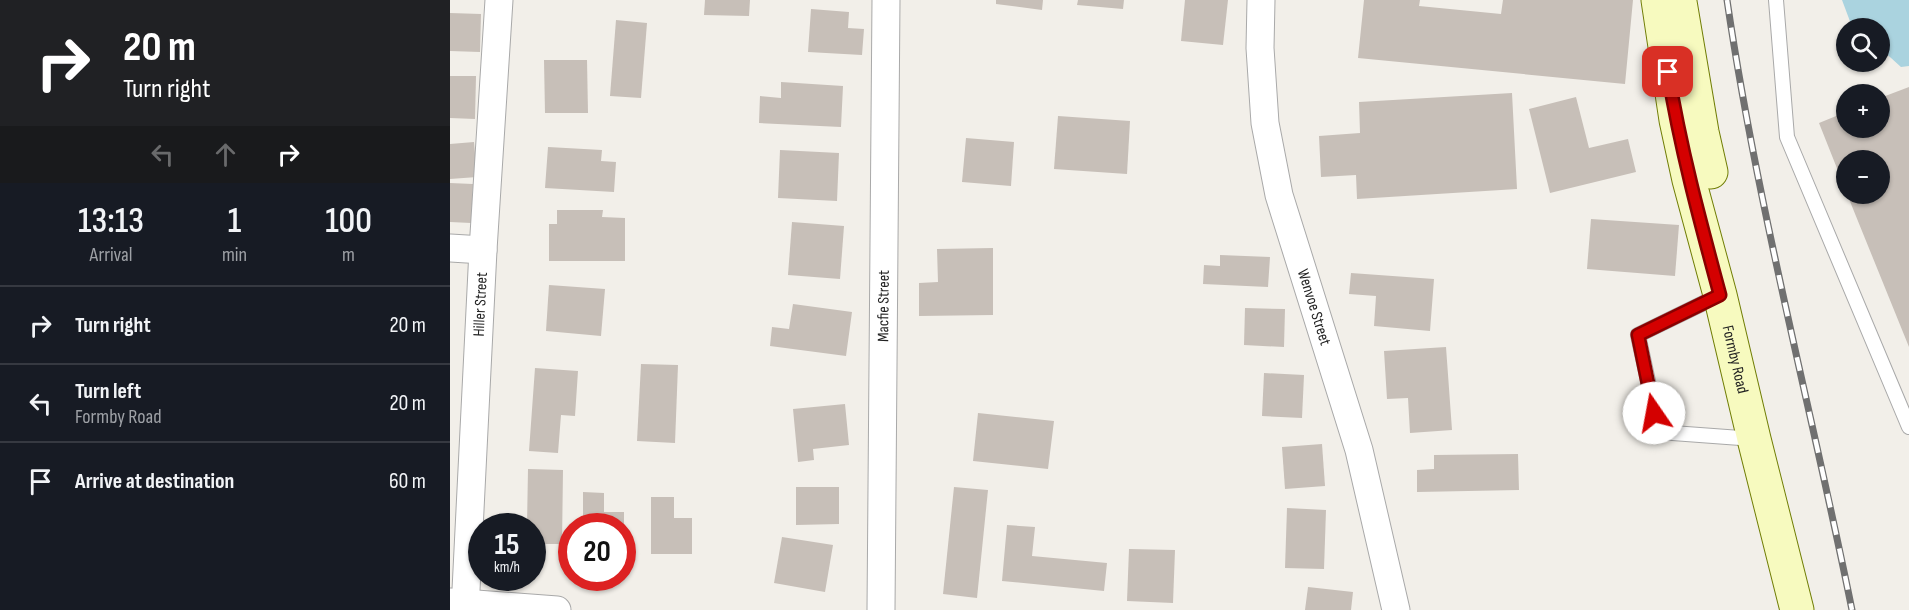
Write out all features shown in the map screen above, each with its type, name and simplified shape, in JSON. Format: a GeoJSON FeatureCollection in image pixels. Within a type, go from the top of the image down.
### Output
{"type":"FeatureCollection","features":[{"type":"Feature","properties":{"kind":"main road","name":"Formby Road"},"geometry":{"type":"LineString","coordinates":[[1663,2],[1676,120],[1689,180],[1720,295],[1797,610]]}},
{"type":"Feature","properties":{"kind":"main road","name":"Formby Road"},"geometry":{"type":"LineString","coordinates":[[1663,2],[1702,132],[1735,282],[1816,610]]}},
{"type":"Feature","properties":{"kind":"street","name":"Hiller Street"},"geometry":{"type":"LineString","coordinates":[[460,605],[499,0]]}},
{"type":"Feature","properties":{"kind":"street","name":"Macfie Street"},"geometry":{"type":"LineString","coordinates":[[881,610],[886,0]]}},
{"type":"Feature","properties":{"kind":"street","name":"Wenvoe Street"},"geometry":{"type":"LineString","coordinates":[[1261,0],[1260,48],[1264,123],[1279,195],[1359,450],[1396,610]]}},
{"type":"Feature","properties":{"kind":"street"},"geometry":{"type":"LineString","coordinates":[[450,248],[483,250]]}},
{"type":"Feature","properties":{"kind":"street"},"geometry":{"type":"LineString","coordinates":[[460,605],[557,610]]}},
{"type":"Feature","properties":{"kind":"lane"},"geometry":{"type":"LineString","coordinates":[[1776,0],[1787,137],[1909,427]]}},
{"type":"Feature","properties":{"kind":"lane"},"geometry":{"type":"LineString","coordinates":[[1720,295],[1638,335],[1659,432],[1754,439]]}},
{"type":"Feature","properties":{"kind":"water"},"geometry":{"type":"Polygon","coordinates":[[[1842,0],[1909,0],[1909,66],[1901,67],[1890,57],[1890,18],[1849,18],[1842,0]]]}},
{"type":"Feature","properties":{"kind":"building"},"geometry":{"type":"Polygon","coordinates":[[[705,0],[750,0],[749,16],[704,15],[705,0]]]}},
{"type":"Feature","properties":{"kind":"building"},"geometry":{"type":"Polygon","coordinates":[[[996,0],[1043,0],[1042,10],[996,4],[996,0]]]}},
{"type":"Feature","properties":{"kind":"building"},"geometry":{"type":"Polygon","coordinates":[[[1078,0],[1124,0],[1123,9],[1077,5],[1078,0]]]}},
{"type":"Feature","properties":{"kind":"building"},"geometry":{"type":"Polygon","coordinates":[[[1185,0],[1228,0],[1223,45],[1181,41],[1185,0]]]}},
{"type":"Feature","properties":{"kind":"building"},"geometry":{"type":"Polygon","coordinates":[[[1364,0],[1420,0],[1419,6],[1501,14],[1503,0],[1633,0],[1625,84],[1358,58],[1364,0]]]}},
{"type":"Feature","properties":{"kind":"building"},"geometry":{"type":"Polygon","coordinates":[[[811,9],[849,12],[848,28],[864,29],[862,55],[808,52],[811,9]]]}},
{"type":"Feature","properties":{"kind":"building"},"geometry":{"type":"Polygon","coordinates":[[[450,13],[481,14],[480,52],[450,51],[450,13]]]}},
{"type":"Feature","properties":{"kind":"building"},"geometry":{"type":"Polygon","coordinates":[[[616,20],[647,23],[641,98],[610,96],[616,20]]]}},
{"type":"Feature","properties":{"kind":"building"},"geometry":{"type":"Polygon","coordinates":[[[544,60],[587,60],[588,113],[545,113],[544,60]]]}},
{"type":"Feature","properties":{"kind":"building"},"geometry":{"type":"Polygon","coordinates":[[[450,76],[476,76],[475,119],[450,118],[450,76]]]}},
{"type":"Feature","properties":{"kind":"building"},"geometry":{"type":"Polygon","coordinates":[[[781,82],[843,86],[841,127],[759,123],[760,96],[781,98],[781,82]]]}},
{"type":"Feature","properties":{"kind":"building"},"geometry":{"type":"Polygon","coordinates":[[[1909,87],[1909,347],[1851,204],[1890,204],[1890,150],[1836,150],[1836,166],[1819,123],[1836,116],[1836,138],[1890,138],[1890,94],[1909,87]]]}},
{"type":"Feature","properties":{"kind":"building"},"geometry":{"type":"Polygon","coordinates":[[[1512,93],[1517,189],[1357,199],[1356,175],[1321,177],[1319,136],[1360,133],[1359,102],[1512,93]]]}},
{"type":"Feature","properties":{"kind":"building"},"geometry":{"type":"Polygon","coordinates":[[[1576,97],[1589,148],[1628,139],[1636,172],[1550,193],[1529,109],[1576,97]]]}},
{"type":"Feature","properties":{"kind":"building"},"geometry":{"type":"Polygon","coordinates":[[[1058,116],[1130,121],[1127,174],[1054,169],[1058,116]]]}},
{"type":"Feature","properties":{"kind":"building"},"geometry":{"type":"Polygon","coordinates":[[[966,138],[1014,142],[1011,186],[962,182],[966,138]]]}},
{"type":"Feature","properties":{"kind":"building"},"geometry":{"type":"Polygon","coordinates":[[[474,142],[477,177],[450,179],[450,144],[474,142]]]}},
{"type":"Feature","properties":{"kind":"building"},"geometry":{"type":"Polygon","coordinates":[[[548,147],[602,150],[601,161],[616,162],[614,192],[545,188],[548,147]]]}},
{"type":"Feature","properties":{"kind":"building"},"geometry":{"type":"Polygon","coordinates":[[[780,150],[839,153],[837,201],[778,198],[780,150]]]}},
{"type":"Feature","properties":{"kind":"building"},"geometry":{"type":"Polygon","coordinates":[[[450,183],[473,184],[471,223],[450,222],[450,183]]]}},
{"type":"Feature","properties":{"kind":"building"},"geometry":{"type":"Polygon","coordinates":[[[557,210],[603,210],[602,217],[625,218],[625,261],[549,261],[549,224],[557,224],[557,210]]]}},
{"type":"Feature","properties":{"kind":"building"},"geometry":{"type":"Polygon","coordinates":[[[1591,219],[1679,225],[1675,276],[1587,269],[1591,219]]]}},
{"type":"Feature","properties":{"kind":"building"},"geometry":{"type":"Polygon","coordinates":[[[792,222],[844,226],[840,279],[788,275],[792,222]]]}},
{"type":"Feature","properties":{"kind":"building"},"geometry":{"type":"Polygon","coordinates":[[[993,248],[993,315],[919,316],[919,283],[938,282],[937,249],[993,248]]]}},
{"type":"Feature","properties":{"kind":"building"},"geometry":{"type":"Polygon","coordinates":[[[1220,255],[1270,257],[1268,287],[1203,284],[1204,265],[1220,266],[1220,255]]]}},
{"type":"Feature","properties":{"kind":"building"},"geometry":{"type":"Polygon","coordinates":[[[1351,273],[1434,279],[1430,331],[1374,326],[1376,296],[1349,294],[1351,273]]]}},
{"type":"Feature","properties":{"kind":"building"},"geometry":{"type":"Polygon","coordinates":[[[549,285],[605,289],[601,336],[546,331],[549,285]]]}},
{"type":"Feature","properties":{"kind":"building"},"geometry":{"type":"Polygon","coordinates":[[[793,304],[852,312],[846,356],[770,346],[772,327],[789,329],[793,304]]]}},
{"type":"Feature","properties":{"kind":"building"},"geometry":{"type":"Polygon","coordinates":[[[1245,308],[1285,309],[1284,347],[1244,345],[1245,308]]]}},
{"type":"Feature","properties":{"kind":"building"},"geometry":{"type":"Polygon","coordinates":[[[1446,347],[1452,430],[1410,433],[1408,398],[1387,399],[1384,351],[1446,347]]]}},
{"type":"Feature","properties":{"kind":"building"},"geometry":{"type":"Polygon","coordinates":[[[641,364],[678,365],[675,443],[637,441],[641,364]]]}},
{"type":"Feature","properties":{"kind":"building"},"geometry":{"type":"Polygon","coordinates":[[[535,368],[578,371],[575,416],[561,415],[558,453],[529,451],[535,368]]]}},
{"type":"Feature","properties":{"kind":"building"},"geometry":{"type":"Polygon","coordinates":[[[1264,373],[1304,375],[1302,418],[1262,416],[1264,373]]]}},
{"type":"Feature","properties":{"kind":"building"},"geometry":{"type":"Polygon","coordinates":[[[845,404],[849,445],[813,449],[814,460],[798,462],[793,409],[845,404]]]}},
{"type":"Feature","properties":{"kind":"building"},"geometry":{"type":"Polygon","coordinates":[[[978,413],[1054,421],[1048,469],[973,461],[978,413]]]}},
{"type":"Feature","properties":{"kind":"building"},"geometry":{"type":"Polygon","coordinates":[[[1322,444],[1325,486],[1285,489],[1282,447],[1322,444]]]}},
{"type":"Feature","properties":{"kind":"building"},"geometry":{"type":"Polygon","coordinates":[[[1518,454],[1519,490],[1417,492],[1417,470],[1434,469],[1434,455],[1518,454]]]}},
{"type":"Feature","properties":{"kind":"building"},"geometry":{"type":"Polygon","coordinates":[[[528,469],[563,470],[562,513],[558,513],[558,544],[546,544],[546,513],[527,513],[528,469]]]}},
{"type":"Feature","properties":{"kind":"building"},"geometry":{"type":"Polygon","coordinates":[[[796,487],[839,487],[839,524],[796,525],[796,487]]]}},
{"type":"Feature","properties":{"kind":"building"},"geometry":{"type":"Polygon","coordinates":[[[954,487],[988,490],[977,598],[943,594],[954,487]]]}},
{"type":"Feature","properties":{"kind":"building"},"geometry":{"type":"Polygon","coordinates":[[[583,492],[604,493],[604,512],[624,512],[624,513],[583,513],[583,492]]]}},
{"type":"Feature","properties":{"kind":"building"},"geometry":{"type":"Polygon","coordinates":[[[651,497],[674,497],[674,518],[692,518],[692,554],[651,554],[651,497]]]}},
{"type":"Feature","properties":{"kind":"building"},"geometry":{"type":"Polygon","coordinates":[[[1287,508],[1326,510],[1324,569],[1285,568],[1287,508]]]}},
{"type":"Feature","properties":{"kind":"building"},"geometry":{"type":"Polygon","coordinates":[[[1007,525],[1035,527],[1032,556],[1107,563],[1104,591],[1002,581],[1007,525]]]}},
{"type":"Feature","properties":{"kind":"building"},"geometry":{"type":"Polygon","coordinates":[[[782,537],[833,545],[825,592],[774,583],[782,537]]]}},
{"type":"Feature","properties":{"kind":"building"},"geometry":{"type":"Polygon","coordinates":[[[1129,549],[1175,550],[1173,603],[1127,601],[1129,549]]]}},
{"type":"Feature","properties":{"kind":"building"},"geometry":{"type":"Polygon","coordinates":[[[1308,587],[1353,592],[1351,610],[1305,610],[1308,587]]]}},
{"type":"Feature","properties":{"kind":"railway"},"geometry":{"type":"LineString","coordinates":[[1727,0],[1753,153],[1852,610]]}},
{"type":"Feature","properties":{"kind":"route"},"geometry":{"type":"LineString","coordinates":[[1654,413],[1638,335],[1720,295],[1689,180],[1668,72]]}}]}
